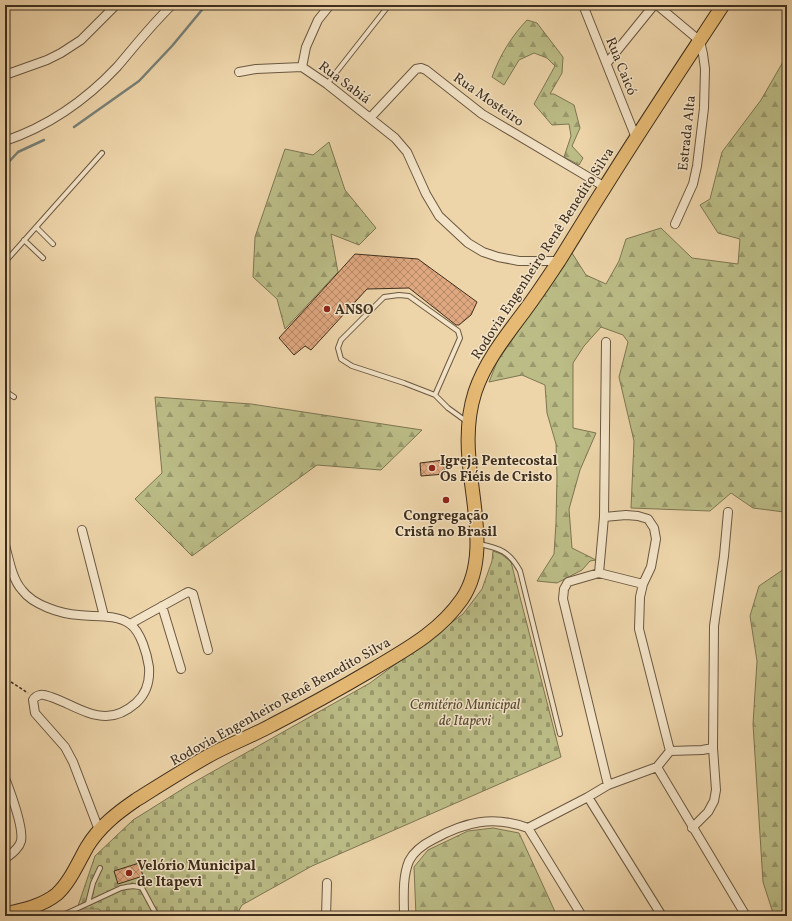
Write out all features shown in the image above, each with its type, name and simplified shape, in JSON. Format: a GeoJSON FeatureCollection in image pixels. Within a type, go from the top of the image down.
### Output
{"type":"FeatureCollection","features":[{"type":"Feature","properties":{"kind":"main road","name":"Rodovia Engenheiro Renê Benedito Silva"},"geometry":{"type":"LineString","coordinates":[[5,914],[25,910],[44,902],[58,893],[99,830],[118,813],[136,800],[211,755],[334,692],[412,645],[429,634],[445,620],[464,596],[472,580],[477,543],[469,458],[470,411],[476,390],[486,367],[502,341],[559,261],[636,138],[723,5]]}},
{"type":"Feature","properties":{"kind":"street"},"geometry":{"type":"LineString","coordinates":[[5,75],[47,60],[61,53],[81,40],[116,5]]}},
{"type":"Feature","properties":{"kind":"street"},"geometry":{"type":"LineString","coordinates":[[5,141],[44,124],[70,109],[80,101],[116,68],[144,34],[172,5]]}},
{"type":"Feature","properties":{"kind":"street","name":"Rua Sabiá"},"geometry":{"type":"LineString","coordinates":[[330,5],[318,20],[306,47],[302,66],[395,138],[407,152],[426,194],[439,216],[468,243],[483,252],[498,257],[519,261],[559,261]]}},
{"type":"Feature","properties":{"kind":"street","name":"Rua Caicó"},"geometry":{"type":"LineString","coordinates":[[583,5],[636,138]]}},
{"type":"Feature","properties":{"kind":"street"},"geometry":{"type":"LineString","coordinates":[[607,63],[656,5],[700,40]]}},
{"type":"Feature","properties":{"kind":"street","name":"Estrada Alta"},"geometry":{"type":"LineString","coordinates":[[675,224],[693,184],[697,166],[703,116],[704,83],[703,54],[700,40]]}},
{"type":"Feature","properties":{"kind":"street"},"geometry":{"type":"LineString","coordinates":[[238,72],[256,69],[302,66]]}},
{"type":"Feature","properties":{"kind":"street","name":"Rua Mosteiro"},"geometry":{"type":"LineString","coordinates":[[370,118],[416,69],[421,68],[426,70],[482,114],[605,187]]}},
{"type":"Feature","properties":{"kind":"street"},"geometry":{"type":"LineString","coordinates":[[599,573],[604,517],[606,342]]}},
{"type":"Feature","properties":{"kind":"street"},"geometry":{"type":"LineString","coordinates":[[692,828],[708,812],[714,802],[716,790],[713,748],[714,626],[724,556],[728,512]]}},
{"type":"Feature","properties":{"kind":"street"},"geometry":{"type":"LineString","coordinates":[[604,517],[626,515],[638,516],[648,519],[654,528],[656,539],[652,567],[643,584],[640,597],[640,629],[670,751]]}},
{"type":"Feature","properties":{"kind":"street"},"geometry":{"type":"LineString","coordinates":[[82,530],[104,616]]}},
{"type":"Feature","properties":{"kind":"street"},"geometry":{"type":"LineString","coordinates":[[5,545],[14,576],[22,590],[32,599],[44,606],[59,611],[78,615],[116,618],[130,624],[140,636],[145,648],[149,672],[148,684],[145,692],[130,709],[112,715],[96,715],[48,696],[40,695],[32,700],[35,713],[65,747],[73,762],[99,830]]}},
{"type":"Feature","properties":{"kind":"street"},"geometry":{"type":"LineString","coordinates":[[608,785],[563,599],[564,590],[568,582],[599,573],[643,584]]}},
{"type":"Feature","properties":{"kind":"street"},"geometry":{"type":"LineString","coordinates":[[130,624],[186,593],[190,593],[192,594],[208,650]]}},
{"type":"Feature","properties":{"kind":"street"},"geometry":{"type":"LineString","coordinates":[[162,606],[181,669]]}},
{"type":"Feature","properties":{"kind":"street"},"geometry":{"type":"LineString","coordinates":[[528,828],[608,785],[657,767],[670,751],[702,750],[713,748]]}},
{"type":"Feature","properties":{"kind":"street"},"geometry":{"type":"LineString","coordinates":[[657,767],[692,828],[746,916]]}},
{"type":"Feature","properties":{"kind":"street"},"geometry":{"type":"LineString","coordinates":[[5,778],[15,805],[20,826],[21,840],[15,852],[5,859]]}},
{"type":"Feature","properties":{"kind":"street"},"geometry":{"type":"LineString","coordinates":[[588,797],[662,916]]}},
{"type":"Feature","properties":{"kind":"street"},"geometry":{"type":"LineString","coordinates":[[404,916],[404,888],[406,872],[409,861],[415,852],[424,844],[461,826],[476,822],[499,821],[528,828],[582,916]]}},
{"type":"Feature","properties":{"kind":"street"},"geometry":{"type":"LineString","coordinates":[[326,916],[327,884]]}},
{"type":"Feature","properties":{"kind":"lane"},"geometry":{"type":"LineString","coordinates":[[327,84],[389,5]]}},
{"type":"Feature","properties":{"kind":"lane"},"geometry":{"type":"LineString","coordinates":[[5,262],[102,153]]}},
{"type":"Feature","properties":{"kind":"lane"},"geometry":{"type":"LineString","coordinates":[[36,227],[54,244]]}},
{"type":"Feature","properties":{"kind":"lane"},"geometry":{"type":"LineString","coordinates":[[24,240],[43,258]]}},
{"type":"Feature","properties":{"kind":"lane"},"geometry":{"type":"LineString","coordinates":[[435,395],[460,338],[458,331],[409,296],[400,294],[384,297],[341,340],[338,348],[341,359],[352,366],[435,395],[448,408],[469,423]]}},
{"type":"Feature","properties":{"kind":"lane"},"geometry":{"type":"LineString","coordinates":[[5,391],[14,397]]}},
{"type":"Feature","properties":{"kind":"lane"},"geometry":{"type":"LineString","coordinates":[[477,543],[492,546],[505,552],[512,557],[520,571],[560,734]]}},
{"type":"Feature","properties":{"kind":"lane"},"geometry":{"type":"LineString","coordinates":[[88,903],[93,883],[100,868]]}},
{"type":"Feature","properties":{"kind":"lane"},"geometry":{"type":"LineString","coordinates":[[61,916],[121,888],[136,885],[142,888],[157,916]]}},
{"type":"Feature","properties":{"kind":"path"},"geometry":{"type":"LineString","coordinates":[[11,682],[35,697]]}},
{"type":"Feature","properties":{"kind":"green space"},"geometry":{"type":"Polygon","coordinates":[[[527,20],[537,23],[563,57],[562,73],[550,94],[554,94],[574,105],[580,128],[572,146],[583,158],[579,165],[564,157],[571,136],[569,124],[552,125],[534,104],[555,66],[547,58],[534,53],[519,60],[504,85],[492,77],[506,47],[527,20]]]}},
{"type":"Feature","properties":{"kind":"green space"},"geometry":{"type":"Polygon","coordinates":[[[787,55],[787,563],[784,512],[753,508],[731,493],[710,511],[631,508],[634,441],[619,377],[628,342],[623,335],[601,327],[584,346],[573,363],[573,428],[596,433],[580,470],[569,509],[572,548],[596,560],[590,561],[582,570],[557,583],[537,581],[554,554],[557,477],[556,444],[547,413],[545,385],[522,375],[489,382],[497,362],[572,253],[586,275],[606,284],[619,261],[626,239],[661,228],[692,258],[738,264],[740,239],[718,233],[700,205],[710,199],[722,152],[761,100],[787,55]]]}},
{"type":"Feature","properties":{"kind":"green space"},"geometry":{"type":"Polygon","coordinates":[[[329,142],[345,190],[376,228],[359,245],[331,234],[338,272],[285,329],[277,299],[253,277],[255,237],[285,149],[313,155],[329,142]]]}},
{"type":"Feature","properties":{"kind":"green space"},"geometry":{"type":"Polygon","coordinates":[[[155,397],[251,404],[422,430],[381,470],[317,465],[192,556],[135,499],[162,473],[155,397]]]}},
{"type":"Feature","properties":{"kind":"green space","name":"Cemitério Municipal de Itapevi"},"geometry":{"type":"Polygon","coordinates":[[[493,551],[501,554],[511,562],[561,757],[312,866],[242,905],[236,916],[104,916],[99,909],[77,909],[95,856],[133,820],[189,785],[370,683],[463,614],[482,589],[492,561],[493,551]]]}},
{"type":"Feature","properties":{"kind":"green space"},"geometry":{"type":"Polygon","coordinates":[[[787,567],[787,916],[774,916],[763,882],[753,724],[757,661],[750,616],[759,586],[787,567]]]}},
{"type":"Feature","properties":{"kind":"green space"},"geometry":{"type":"Polygon","coordinates":[[[493,828],[519,833],[557,916],[416,916],[414,867],[428,850],[468,831],[493,828]]]}},
{"type":"Feature","properties":{"kind":"building","name":"ANSO"},"geometry":{"type":"Polygon","coordinates":[[[355,254],[418,259],[477,302],[471,315],[459,325],[456,325],[409,288],[367,289],[311,350],[305,346],[294,355],[279,338],[355,254]]]}},
{"type":"Feature","properties":{"kind":"building","name":"Igreja Pentecostal Os Fiéis de Cristo"},"geometry":{"type":"Polygon","coordinates":[[[444,460],[445,474],[421,476],[420,463],[444,460]]]}},
{"type":"Feature","properties":{"kind":"building","name":"Velório Municipal de Itapevi"},"geometry":{"type":"Polygon","coordinates":[[[139,863],[143,876],[118,884],[114,871],[139,863]]]}},
{"type":"Feature","properties":{"kind":"waterway"},"geometry":{"type":"LineString","coordinates":[[74,127],[139,81],[172,46],[206,5]]}},
{"type":"Feature","properties":{"kind":"waterway"},"geometry":{"type":"LineString","coordinates":[[5,166],[18,152],[44,140]]}},
{"type":"Feature","properties":{"kind":"place","name":"ANSO"},"geometry":{"type":"Point","coordinates":[327,309]}},
{"type":"Feature","properties":{"kind":"place","name":"Igreja Pentecostal Os Fiéis de Cristo"},"geometry":{"type":"Point","coordinates":[432,468]}},
{"type":"Feature","properties":{"kind":"place","name":"Congregação Cristã no Brasil"},"geometry":{"type":"Point","coordinates":[446,500]}},
{"type":"Feature","properties":{"kind":"place","name":"Velório Municipal de Itapevi"},"geometry":{"type":"Point","coordinates":[129,873]}}]}
